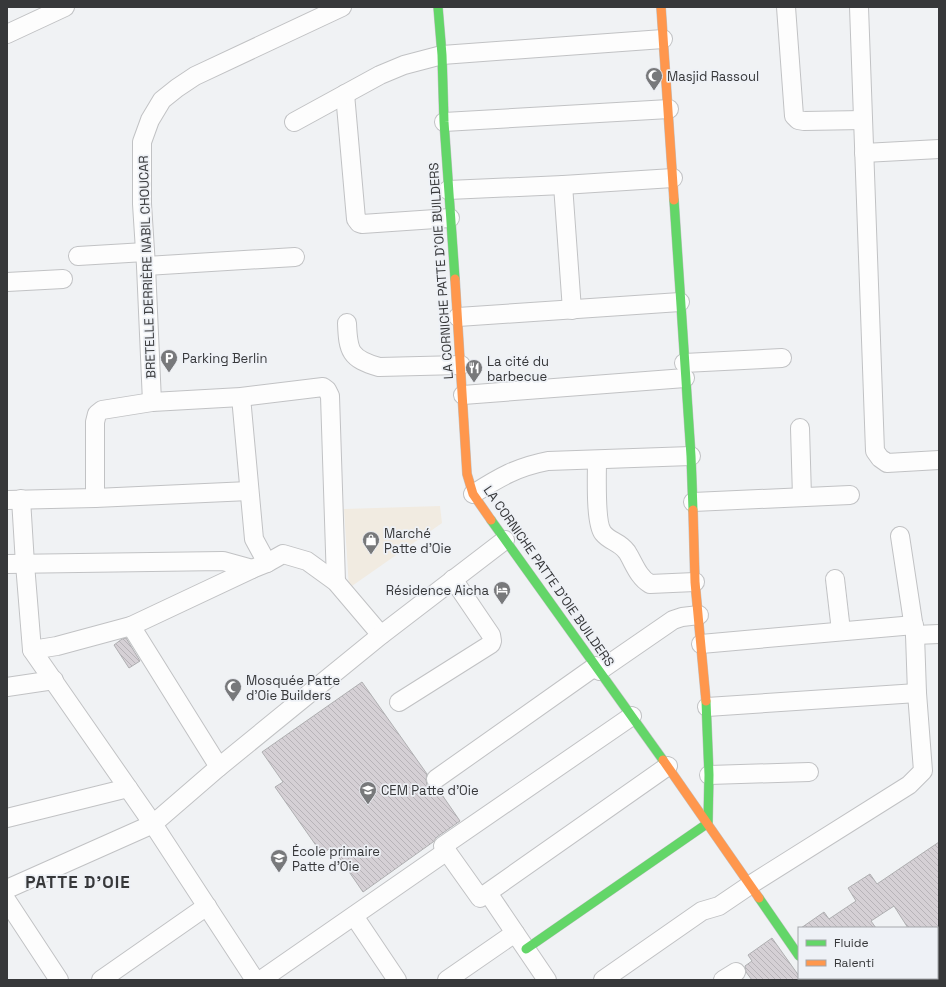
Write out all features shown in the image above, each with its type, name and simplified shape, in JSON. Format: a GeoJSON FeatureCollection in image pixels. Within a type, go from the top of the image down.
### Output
{"type":"FeatureCollection","features":[{"type":"Feature","properties":{"kind":"street"},"geometry":{"type":"LineString","coordinates":[[7,34],[65,7]]}},
{"type":"Feature","properties":{"kind":"street","name":"BRETELLE DERRIÈRE NABIL CHOUCAR"},"geometry":{"type":"LineString","coordinates":[[152,402],[146,259],[142,204],[142,142],[150,120],[162,100],[195,76],[342,7]]}},
{"type":"Feature","properties":{"kind":"street","name":"LA CORNICHE PATTE D'OIE BUILDERS"},"geometry":{"type":"LineString","coordinates":[[438,7],[442,55],[448,190],[464,395],[465,452],[467,474],[473,494],[668,766],[798,955]]}},
{"type":"Feature","properties":{"kind":"street"},"geometry":{"type":"LineString","coordinates":[[526,949],[708,823],[709,775],[707,706],[695,582],[693,502],[669,109],[661,7]]}},
{"type":"Feature","properties":{"kind":"street"},"geometry":{"type":"LineString","coordinates":[[786,7],[794,116],[798,120],[804,121],[863,120]]}},
{"type":"Feature","properties":{"kind":"street"},"geometry":{"type":"LineString","coordinates":[[859,7],[875,451],[880,458],[887,463],[939,460]]}},
{"type":"Feature","properties":{"kind":"street"},"geometry":{"type":"LineString","coordinates":[[294,122],[380,75],[404,65],[442,55],[663,39]]}},
{"type":"Feature","properties":{"kind":"street"},"geometry":{"type":"LineString","coordinates":[[345,94],[356,219],[359,223],[450,218]]}},
{"type":"Feature","properties":{"kind":"street"},"geometry":{"type":"LineString","coordinates":[[444,122],[669,109]]}},
{"type":"Feature","properties":{"kind":"street"},"geometry":{"type":"LineString","coordinates":[[864,153],[939,149]]}},
{"type":"Feature","properties":{"kind":"street"},"geometry":{"type":"LineString","coordinates":[[448,190],[673,178]]}},
{"type":"Feature","properties":{"kind":"street"},"geometry":{"type":"LineString","coordinates":[[563,185],[572,310]]}},
{"type":"Feature","properties":{"kind":"street"},"geometry":{"type":"LineString","coordinates":[[78,256],[146,259],[295,257]]}},
{"type":"Feature","properties":{"kind":"street"},"geometry":{"type":"LineString","coordinates":[[7,282],[63,279]]}},
{"type":"Feature","properties":{"kind":"street"},"geometry":{"type":"LineString","coordinates":[[458,317],[680,302]]}},
{"type":"Feature","properties":{"kind":"street"},"geometry":{"type":"LineString","coordinates":[[347,323],[350,348],[356,357],[366,363],[379,367],[461,365]]}},
{"type":"Feature","properties":{"kind":"street"},"geometry":{"type":"LineString","coordinates":[[464,395],[685,371],[782,358]]}},
{"type":"Feature","properties":{"kind":"street"},"geometry":{"type":"LineString","coordinates":[[94,498],[95,422],[97,414],[102,410],[152,402],[241,397],[323,387],[327,390],[330,396],[336,582]]}},
{"type":"Feature","properties":{"kind":"street"},"geometry":{"type":"LineString","coordinates":[[241,397],[254,539],[260,566]]}},
{"type":"Feature","properties":{"kind":"street"},"geometry":{"type":"LineString","coordinates":[[800,428],[802,497]]}},
{"type":"Feature","properties":{"kind":"street"},"geometry":{"type":"LineString","coordinates":[[473,494],[501,476],[527,465],[548,460],[597,460],[690,456]]}},
{"type":"Feature","properties":{"kind":"street"},"geometry":{"type":"LineString","coordinates":[[597,460],[598,520],[602,531],[608,538],[617,541],[624,548],[641,576],[650,584],[695,582]]}},
{"type":"Feature","properties":{"kind":"street"},"geometry":{"type":"LineString","coordinates":[[249,491],[14,500],[16,564],[32,650],[153,824],[255,980]]}},
{"type":"Feature","properties":{"kind":"street"},"geometry":{"type":"LineString","coordinates":[[693,502],[850,495]]}},
{"type":"Feature","properties":{"kind":"street"},"geometry":{"type":"LineString","coordinates":[[603,980],[702,910],[719,906],[910,785],[923,771],[917,693],[915,630],[900,536]]}},
{"type":"Feature","properties":{"kind":"street"},"geometry":{"type":"LineString","coordinates":[[7,888],[153,824],[219,767],[381,635],[505,540]]}},
{"type":"Feature","properties":{"kind":"street"},"geometry":{"type":"LineString","coordinates":[[32,650],[57,646],[131,626],[284,554],[307,561],[336,582],[381,635]]}},
{"type":"Feature","properties":{"kind":"street"},"geometry":{"type":"LineString","coordinates":[[16,564],[223,561],[260,566]]}},
{"type":"Feature","properties":{"kind":"street"},"geometry":{"type":"LineString","coordinates":[[399,702],[491,644],[491,635],[453,579]]}},
{"type":"Feature","properties":{"kind":"street"},"geometry":{"type":"LineString","coordinates":[[835,579],[841,632]]}},
{"type":"Feature","properties":{"kind":"street"},"geometry":{"type":"LineString","coordinates":[[436,779],[673,620],[682,616],[698,615]]}},
{"type":"Feature","properties":{"kind":"street"},"geometry":{"type":"LineString","coordinates":[[131,626],[219,767]]}},
{"type":"Feature","properties":{"kind":"street"},"geometry":{"type":"LineString","coordinates":[[701,644],[841,632],[915,630],[939,634]]}},
{"type":"Feature","properties":{"kind":"street"},"geometry":{"type":"LineString","coordinates":[[7,687],[54,680]]}},
{"type":"Feature","properties":{"kind":"street"},"geometry":{"type":"LineString","coordinates":[[707,706],[917,693]]}},
{"type":"Feature","properties":{"kind":"street"},"geometry":{"type":"LineString","coordinates":[[632,716],[443,846],[480,898],[668,766]]}},
{"type":"Feature","properties":{"kind":"street"},"geometry":{"type":"LineString","coordinates":[[709,775],[809,772]]}},
{"type":"Feature","properties":{"kind":"street"},"geometry":{"type":"LineString","coordinates":[[7,818],[128,788]]}},
{"type":"Feature","properties":{"kind":"street"},"geometry":{"type":"LineString","coordinates":[[261,980],[447,851]]}},
{"type":"Feature","properties":{"kind":"street"},"geometry":{"type":"LineString","coordinates":[[488,893],[547,980]]}},
{"type":"Feature","properties":{"kind":"street"},"geometry":{"type":"LineString","coordinates":[[7,902],[59,980]]}},
{"type":"Feature","properties":{"kind":"street"},"geometry":{"type":"LineString","coordinates":[[101,980],[207,906]]}},
{"type":"Feature","properties":{"kind":"street"},"geometry":{"type":"LineString","coordinates":[[354,916],[397,980]]}},
{"type":"Feature","properties":{"kind":"street"},"geometry":{"type":"LineString","coordinates":[[447,980],[515,932]]}},
{"type":"Feature","properties":{"kind":"shaded area","name":"Marché Patte d'Oie"},"geometry":{"type":"Polygon","coordinates":[[[440,506],[442,523],[349,588],[344,509],[440,506]]]}},
{"type":"Feature","properties":{"kind":"building"},"geometry":{"type":"Polygon","coordinates":[[[126,638],[140,661],[129,668],[114,645],[126,638]]]}},
{"type":"Feature","properties":{"kind":"building","name":"CEM Patte d'Oie"},"geometry":{"type":"Polygon","coordinates":[[[362,682],[427,774],[427,785],[432,789],[438,789],[460,821],[363,892],[332,847],[322,854],[275,787],[283,782],[262,752],[362,682]]]}},
{"type":"Feature","properties":{"kind":"building"},"geometry":{"type":"Polygon","coordinates":[[[939,842],[939,928],[907,927],[894,906],[871,921],[875,927],[802,927],[824,912],[829,919],[856,901],[848,888],[870,874],[877,884],[939,842]]]}},
{"type":"Feature","properties":{"kind":"building"},"geometry":{"type":"Polygon","coordinates":[[[772,938],[798,975],[798,979],[802,980],[752,980],[746,972],[745,966],[752,961],[748,955],[772,938]]]}},
{"type":"Feature","properties":{"kind":"traffic: fast"},"geometry":{"type":"LineString","coordinates":[[438,7],[455,279]]}},
{"type":"Feature","properties":{"kind":"traffic: fast"},"geometry":{"type":"LineString","coordinates":[[674,200],[691,456],[693,510]]}},
{"type":"Feature","properties":{"kind":"traffic: fast"},"geometry":{"type":"LineString","coordinates":[[491,520],[663,760]]}},
{"type":"Feature","properties":{"kind":"traffic: fast"},"geometry":{"type":"LineString","coordinates":[[526,949],[708,823],[709,775],[706,701]]}},
{"type":"Feature","properties":{"kind":"traffic: fast"},"geometry":{"type":"LineString","coordinates":[[759,898],[798,955]]}},
{"type":"Feature","properties":{"kind":"traffic: slow"},"geometry":{"type":"LineString","coordinates":[[661,7],[674,200]]}},
{"type":"Feature","properties":{"kind":"traffic: slow"},"geometry":{"type":"LineString","coordinates":[[455,279],[467,474],[473,494],[491,520]]}},
{"type":"Feature","properties":{"kind":"traffic: slow"},"geometry":{"type":"LineString","coordinates":[[693,510],[695,582],[706,701]]}},
{"type":"Feature","properties":{"kind":"traffic: slow"},"geometry":{"type":"LineString","coordinates":[[663,760],[759,898]]}},
{"type":"Feature","properties":{"kind":"place","name":"Masjid Rassoul"},"geometry":{"type":"Point","coordinates":[654,91]}},
{"type":"Feature","properties":{"kind":"place","name":"Parking Berlin"},"geometry":{"type":"Point","coordinates":[169,373]}},
{"type":"Feature","properties":{"kind":"place","name":"La cité du barbecue"},"geometry":{"type":"Point","coordinates":[474,383]}},
{"type":"Feature","properties":{"kind":"place","name":"Marché Patte d'Oie"},"geometry":{"type":"Point","coordinates":[371,555]}},
{"type":"Feature","properties":{"kind":"place","name":"Résidence Aicha"},"geometry":{"type":"Point","coordinates":[502,605]}},
{"type":"Feature","properties":{"kind":"place","name":"Mosquée Patte d'Oie Builders"},"geometry":{"type":"Point","coordinates":[233,702]}},
{"type":"Feature","properties":{"kind":"place","name":"CEM Patte d'Oie"},"geometry":{"type":"Point","coordinates":[368,805]}},
{"type":"Feature","properties":{"kind":"place","name":"École primaire Patte d'Oie"},"geometry":{"type":"Point","coordinates":[279,873]}},
{"type":"Feature","properties":{"kind":"district","name":"PATTE D'OIE"},"geometry":{"type":"Point","coordinates":[78,882]}}]}
